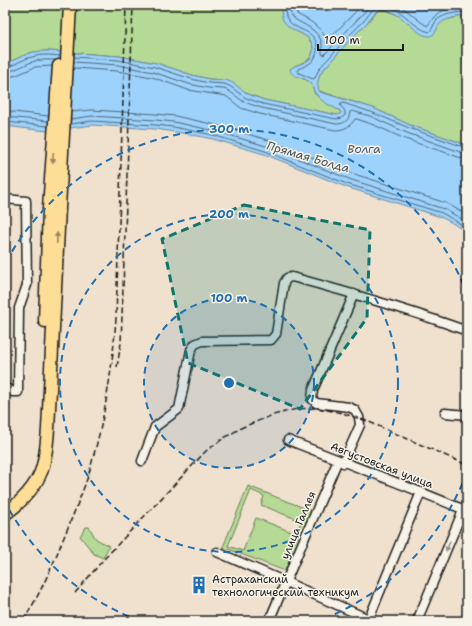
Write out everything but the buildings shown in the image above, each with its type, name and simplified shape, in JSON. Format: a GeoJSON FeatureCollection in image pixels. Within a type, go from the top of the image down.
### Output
{"type":"FeatureCollection","features":[{"type":"Feature","properties":{"kind":"highway"},"geometry":{"type":"LineString","coordinates":[[5,504],[12,500],[24,487],[34,468],[39,450],[66,6]]}},
{"type":"Feature","properties":{"kind":"highway"},"geometry":{"type":"LineString","coordinates":[[5,514],[17,506],[30,491],[41,472],[46,451],[48,429],[54,208]]}},
{"type":"Feature","properties":{"kind":"street"},"geometry":{"type":"LineString","coordinates":[[5,199],[26,201],[27,285],[18,308],[18,392],[13,392],[5,386]]}},
{"type":"Feature","properties":{"kind":"street"},"geometry":{"type":"LineString","coordinates":[[142,461],[155,427],[179,409],[191,350],[195,344],[202,341],[271,340],[276,334],[284,283],[287,278],[292,277],[354,294],[467,331]]}},
{"type":"Feature","properties":{"kind":"street","name":"улица Галлея"},"geometry":{"type":"LineString","coordinates":[[269,621],[340,462],[360,425],[359,417],[355,410],[349,407],[316,403],[312,399],[313,390],[354,294]]}},
{"type":"Feature","properties":{"kind":"street"},"geometry":{"type":"LineString","coordinates":[[445,413],[467,415]]}},
{"type":"Feature","properties":{"kind":"street","name":"Августовская улица"},"geometry":{"type":"LineString","coordinates":[[288,440],[340,462],[465,510]]}},
{"type":"Feature","properties":{"kind":"street"},"geometry":{"type":"LineString","coordinates":[[217,552],[370,620],[421,492]]}},
{"type":"Feature","properties":{"kind":"street"},"geometry":{"type":"LineString","coordinates":[[417,621],[465,510]]}},
{"type":"Feature","properties":{"kind":"street"},"geometry":{"type":"LineString","coordinates":[[465,621],[467,617]]}},
{"type":"Feature","properties":{"kind":"highlighted area"},"geometry":{"type":"Polygon","coordinates":[[[244,205],[370,230],[367,318],[300,409],[188,363],[162,239],[244,205]]]}},
{"type":"Feature","properties":{"kind":"green space"},"geometry":{"type":"Polygon","coordinates":[[[5,5],[281,5],[281,8],[293,29],[307,37],[313,45],[311,57],[293,67],[297,76],[309,81],[315,94],[341,113],[337,115],[264,100],[248,94],[226,80],[209,79],[156,63],[119,56],[40,51],[30,53],[5,63],[5,5]]]}},
{"type":"Feature","properties":{"kind":"green space"},"geometry":{"type":"Polygon","coordinates":[[[380,10],[388,11],[400,16],[405,21],[434,34],[439,24],[444,20],[467,15],[467,145],[410,125],[373,108],[319,91],[317,89],[320,74],[352,37],[376,12],[380,10]]]}},
{"type":"Feature","properties":{"kind":"green space"},"geometry":{"type":"Polygon","coordinates":[[[248,486],[312,511],[285,571],[223,547],[248,486]],[[251,490],[228,546],[243,551],[256,518],[297,534],[301,521],[261,505],[264,496],[251,490]]]}},
{"type":"Feature","properties":{"kind":"green space"},"geometry":{"type":"Polygon","coordinates":[[[86,527],[89,527],[96,539],[109,546],[103,558],[94,554],[80,536],[86,527]]]}},
{"type":"Feature","properties":{"kind":"water","name":"Волга"},"geometry":{"type":"Polygon","coordinates":[[[281,5],[467,5],[467,15],[444,21],[439,25],[436,32],[430,36],[419,32],[394,13],[387,10],[378,11],[323,70],[319,76],[318,85],[320,92],[373,108],[410,125],[467,145],[467,233],[441,217],[346,187],[264,154],[213,139],[155,129],[92,125],[49,131],[5,126],[5,63],[30,53],[42,51],[119,56],[156,63],[192,75],[209,79],[226,80],[233,83],[248,94],[264,100],[337,115],[340,114],[340,111],[318,97],[310,82],[292,74],[290,69],[310,59],[313,50],[312,44],[307,37],[289,27],[285,23],[282,17],[281,5]]]}},
{"type":"Feature","properties":{"kind":"railway"},"geometry":{"type":"LineString","coordinates":[[23,621],[49,572],[82,493],[96,447],[106,399],[116,318],[126,5]]}},
{"type":"Feature","properties":{"kind":"railway"},"geometry":{"type":"LineString","coordinates":[[117,367],[121,343],[133,5]]}},
{"type":"Feature","properties":{"kind":"railway"},"geometry":{"type":"LineString","coordinates":[[75,593],[104,559],[206,451],[243,427],[273,415],[297,409],[317,408],[342,413],[367,421],[467,465]]}},
{"type":"Feature","properties":{"kind":"place","name":"Астраханский технологический техникум"},"geometry":{"type":"Point","coordinates":[199,585]}},
{"type":"Feature","properties":{"kind":"water label","name":"Прямая Болда"},"geometry":{"type":"Point","coordinates":[308,157]}}]}
